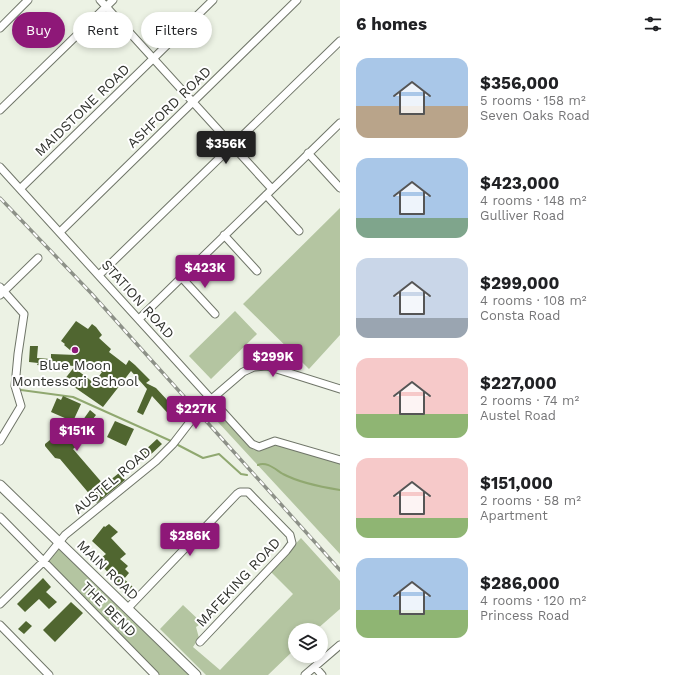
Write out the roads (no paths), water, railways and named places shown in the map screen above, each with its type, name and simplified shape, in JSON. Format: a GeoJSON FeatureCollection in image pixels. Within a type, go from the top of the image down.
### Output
{"type":"FeatureCollection","features":[{"type":"Feature","properties":{"kind":"main road","name":"MAIN ROAD"},"geometry":{"type":"LineString","coordinates":[[0,485],[196,675]]}},
{"type":"Feature","properties":{"kind":"street"},"geometry":{"type":"LineString","coordinates":[[0,28],[28,0]]}},
{"type":"Feature","properties":{"kind":"street"},"geometry":{"type":"LineString","coordinates":[[100,0],[272,188]]}},
{"type":"Feature","properties":{"kind":"street"},"geometry":{"type":"LineString","coordinates":[[0,110],[113,0]]}},
{"type":"Feature","properties":{"kind":"street","name":"MAIDSTONE ROAD"},"geometry":{"type":"LineString","coordinates":[[20,189],[213,0]]}},
{"type":"Feature","properties":{"kind":"street","name":"ASHFORD ROAD"},"geometry":{"type":"LineString","coordinates":[[60,232],[297,0]]}},
{"type":"Feature","properties":{"kind":"street"},"geometry":{"type":"LineString","coordinates":[[99,275],[340,41]]}},
{"type":"Feature","properties":{"kind":"street"},"geometry":{"type":"LineString","coordinates":[[139,319],[340,123]]}},
{"type":"Feature","properties":{"kind":"street"},"geometry":{"type":"LineString","coordinates":[[308,153],[340,188]]}},
{"type":"Feature","properties":{"kind":"street","name":"STATION ROAD"},"geometry":{"type":"LineString","coordinates":[[0,167],[252,444],[257,447],[275,441],[340,460]]}},
{"type":"Feature","properties":{"kind":"street"},"geometry":{"type":"LineString","coordinates":[[266,195],[299,230]]}},
{"type":"Feature","properties":{"kind":"street"},"geometry":{"type":"LineString","coordinates":[[224,235],[257,271]]}},
{"type":"Feature","properties":{"kind":"street"},"geometry":{"type":"LineString","coordinates":[[0,441],[21,406],[15,386],[24,314],[1,291],[38,258]]}},
{"type":"Feature","properties":{"kind":"street"},"geometry":{"type":"LineString","coordinates":[[182,277],[215,314]]}},
{"type":"Feature","properties":{"kind":"street","name":"AUSTEL ROAD"},"geometry":{"type":"LineString","coordinates":[[0,604],[44,562],[65,535],[175,442],[198,411],[210,399],[243,372],[260,366],[267,366],[340,389]]}},
{"type":"Feature","properties":{"kind":"street","name":"MAFEKING ROAD"},"geometry":{"type":"LineString","coordinates":[[128,608],[237,494],[245,491],[253,496],[292,538],[286,551],[200,642]]}},
{"type":"Feature","properties":{"kind":"street","name":"THE BEND"},"geometry":{"type":"LineString","coordinates":[[0,517],[155,675]]}},
{"type":"Feature","properties":{"kind":"street"},"geometry":{"type":"LineString","coordinates":[[0,625],[49,675]]}},
{"type":"Feature","properties":{"kind":"street"},"geometry":{"type":"LineString","coordinates":[[305,675],[340,645]]}},
{"type":"Feature","properties":{"kind":"street"},"geometry":{"type":"LineString","coordinates":[[315,667],[322,675]]}},
{"type":"Feature","properties":{"kind":"waterway"},"geometry":{"type":"LineString","coordinates":[[21,390],[73,397],[171,441]]}},
{"type":"Feature","properties":{"kind":"waterway"},"geometry":{"type":"LineString","coordinates":[[178,445],[203,458],[219,454],[241,474],[247,475]]}},
{"type":"Feature","properties":{"kind":"waterway"},"geometry":{"type":"LineString","coordinates":[[258,465],[268,465],[283,474],[303,482],[340,490]]}},
{"type":"Feature","properties":{"kind":"railway"},"geometry":{"type":"LineString","coordinates":[[0,198],[91,293],[340,570]]}},
{"type":"Feature","properties":{"kind":"place","name":"Blue Moon Montessori School"},"geometry":{"type":"Point","coordinates":[75,350]}}]}
